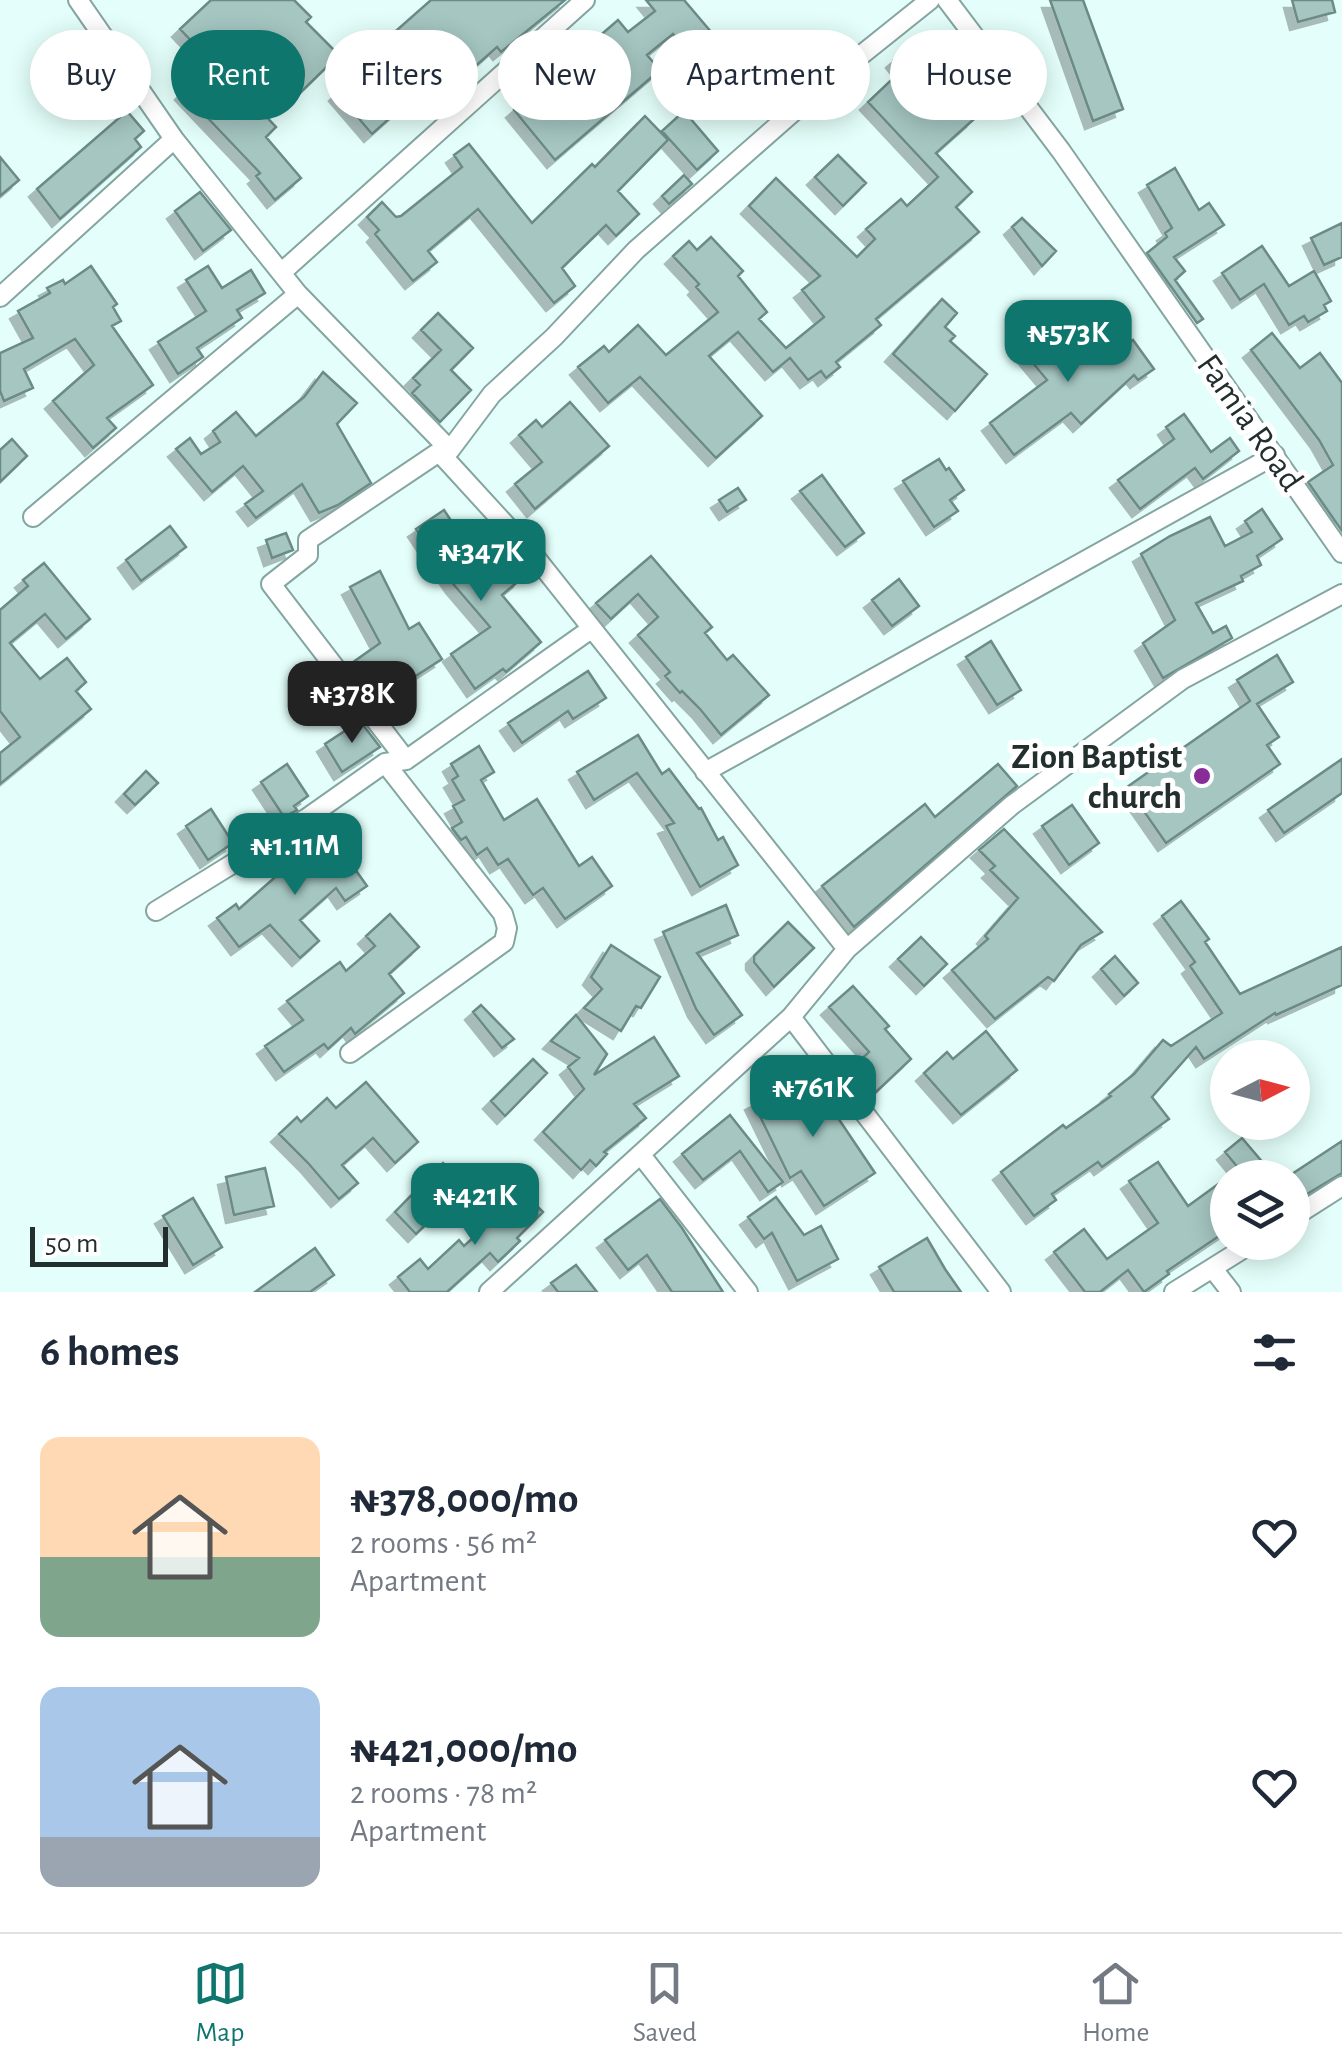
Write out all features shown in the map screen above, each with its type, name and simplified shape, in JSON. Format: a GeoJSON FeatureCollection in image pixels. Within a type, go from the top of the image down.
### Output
{"type":"FeatureCollection","features":[{"type":"Feature","properties":{"kind":"street"},"geometry":{"type":"LineString","coordinates":[[78,0],[174,139],[298,294],[445,452],[536,558],[848,949]]}},
{"type":"Feature","properties":{"kind":"street"},"geometry":{"type":"LineString","coordinates":[[406,760],[271,584],[308,555],[308,540],[445,452],[492,394],[554,337],[636,250],[824,84],[930,0]]}},
{"type":"Feature","properties":{"kind":"street","name":"Famia Road"},"geometry":{"type":"LineString","coordinates":[[947,0],[1061,151],[1342,553]]}},
{"type":"Feature","properties":{"kind":"street"},"geometry":{"type":"LineString","coordinates":[[282,272],[581,1]]}},
{"type":"Feature","properties":{"kind":"street"},"geometry":{"type":"LineString","coordinates":[[0,297],[174,139]]}},
{"type":"Feature","properties":{"kind":"street"},"geometry":{"type":"LineString","coordinates":[[33,517],[298,294]]}},
{"type":"Feature","properties":{"kind":"street"},"geometry":{"type":"LineString","coordinates":[[704,772],[1275,456]]}},
{"type":"Feature","properties":{"kind":"street"},"geometry":{"type":"LineString","coordinates":[[503,1288],[641,1154],[791,1017],[848,949],[1012,804],[1183,679],[1342,594]]}},
{"type":"Feature","properties":{"kind":"street"},"geometry":{"type":"LineString","coordinates":[[156,911],[306,818],[384,762],[406,760],[590,629]]}},
{"type":"Feature","properties":{"kind":"street"},"geometry":{"type":"LineString","coordinates":[[350,1053],[504,942],[507,928],[502,914],[384,762]]}},
{"type":"Feature","properties":{"kind":"street"},"geometry":{"type":"LineString","coordinates":[[791,1017],[1001,1292]]}},
{"type":"Feature","properties":{"kind":"street"},"geometry":{"type":"LineString","coordinates":[[641,1154],[748,1292]]}},
{"type":"Feature","properties":{"kind":"street"},"geometry":{"type":"LineString","coordinates":[[1310,1206],[1342,1186]]}},
{"type":"Feature","properties":{"kind":"street"},"geometry":{"type":"LineString","coordinates":[[1174,1292],[1227,1260]]}},
{"type":"Feature","properties":{"kind":"street"},"geometry":{"type":"LineString","coordinates":[[1213,1269],[1231,1292]]}},
{"type":"Feature","properties":{"kind":"building"},"geometry":{"type":"Polygon","coordinates":[[[211,0],[294,0],[311,17],[306,22],[325,41],[325,69],[305,88],[305,30],[180,29],[211,0]]]}},
{"type":"Feature","properties":{"kind":"building"},"geometry":{"type":"Polygon","coordinates":[[[431,0],[565,0],[528,30],[498,30],[498,48],[478,64],[478,30],[397,30],[431,0]]]}},
{"type":"Feature","properties":{"kind":"building"},"geometry":{"type":"Polygon","coordinates":[[[646,0],[684,0],[709,30],[651,30],[651,52],[647,55],[651,60],[651,78],[631,95],[631,30],[655,11],[646,0]]]}},
{"type":"Feature","properties":{"kind":"building"},"geometry":{"type":"Polygon","coordinates":[[[1050,0],[1083,0],[1123,109],[1093,121],[1050,0]]]}},
{"type":"Feature","properties":{"kind":"building"},"geometry":{"type":"Polygon","coordinates":[[[1292,0],[1332,0],[1335,12],[1298,22],[1292,0]]]}},
{"type":"Feature","properties":{"kind":"building"},"geometry":{"type":"Polygon","coordinates":[[[618,20],[626,30],[606,30],[618,20]]]}},
{"type":"Feature","properties":{"kind":"building"},"geometry":{"type":"Polygon","coordinates":[[[890,81],[890,120],[973,120],[936,153],[972,192],[956,207],[979,232],[876,319],[881,325],[836,362],[840,367],[826,378],[821,371],[808,380],[790,358],[773,372],[738,332],[709,356],[762,416],[716,458],[640,377],[608,403],[578,367],[604,346],[609,352],[638,325],[666,355],[718,312],[673,256],[689,241],[697,250],[711,237],[743,271],[738,276],[767,312],[759,319],[786,348],[824,317],[802,290],[820,276],[749,206],[776,178],[857,257],[875,239],[866,229],[901,199],[907,206],[938,177],[870,100],[890,81]]]}},
{"type":"Feature","properties":{"kind":"building"},"geometry":{"type":"Polygon","coordinates":[[[645,116],[668,140],[618,191],[639,214],[616,236],[606,225],[562,268],[575,286],[554,303],[478,209],[428,251],[437,262],[413,281],[375,234],[379,230],[367,217],[382,202],[396,217],[401,216],[462,167],[454,155],[469,144],[532,223],[645,116]]]}},
{"type":"Feature","properties":{"kind":"building"},"geometry":{"type":"Polygon","coordinates":[[[117,120],[135,120],[144,131],[135,139],[141,147],[60,219],[37,189],[117,120]]]}},
{"type":"Feature","properties":{"kind":"building"},"geometry":{"type":"Polygon","coordinates":[[[210,120],[269,120],[276,127],[266,137],[301,178],[275,200],[256,176],[260,173],[210,120]]]}},
{"type":"Feature","properties":{"kind":"building"},"geometry":{"type":"Polygon","coordinates":[[[360,120],[388,120],[372,134],[360,120]]]}},
{"type":"Feature","properties":{"kind":"building"},"geometry":{"type":"Polygon","coordinates":[[[522,120],[602,120],[555,160],[522,120]]]}},
{"type":"Feature","properties":{"kind":"building"},"geometry":{"type":"Polygon","coordinates":[[[674,120],[692,120],[718,151],[697,170],[662,131],[674,120]]]}},
{"type":"Feature","properties":{"kind":"building"},"geometry":{"type":"Polygon","coordinates":[[[838,155],[866,183],[843,206],[815,177],[838,155]]]}},
{"type":"Feature","properties":{"kind":"building"},"geometry":{"type":"Polygon","coordinates":[[[0,157],[19,180],[0,196],[0,157]]]}},
{"type":"Feature","properties":{"kind":"building"},"geometry":{"type":"Polygon","coordinates":[[[1175,168],[1199,210],[1209,203],[1224,225],[1174,257],[1185,271],[1175,280],[1203,319],[1197,323],[1147,253],[1172,228],[1147,185],[1175,168]]]}},
{"type":"Feature","properties":{"kind":"building"},"geometry":{"type":"Polygon","coordinates":[[[684,175],[692,184],[669,204],[662,196],[684,175]]]}},
{"type":"Feature","properties":{"kind":"building"},"geometry":{"type":"Polygon","coordinates":[[[200,192],[231,230],[203,251],[175,211],[200,192]]]}},
{"type":"Feature","properties":{"kind":"building"},"geometry":{"type":"Polygon","coordinates":[[[1022,218],[1056,251],[1042,266],[1012,227],[1022,218]]]}},
{"type":"Feature","properties":{"kind":"building"},"geometry":{"type":"Polygon","coordinates":[[[1342,223],[1342,257],[1324,265],[1311,238],[1342,223]]]}},
{"type":"Feature","properties":{"kind":"building"},"geometry":{"type":"Polygon","coordinates":[[[1262,246],[1289,286],[1314,271],[1331,301],[1324,305],[1327,311],[1308,322],[1304,316],[1289,325],[1264,284],[1240,300],[1222,273],[1262,246]]]}},
{"type":"Feature","properties":{"kind":"building"},"geometry":{"type":"Polygon","coordinates":[[[91,266],[117,304],[113,307],[121,321],[112,326],[153,385],[107,418],[116,428],[93,448],[53,401],[94,365],[75,339],[24,369],[33,388],[4,401],[0,391],[0,353],[33,338],[18,311],[50,293],[47,288],[63,280],[65,284],[91,266]]]}},
{"type":"Feature","properties":{"kind":"building"},"geometry":{"type":"Polygon","coordinates":[[[208,266],[222,288],[251,270],[265,293],[237,310],[242,318],[197,348],[203,357],[178,374],[158,342],[206,311],[186,280],[208,266]]]}},
{"type":"Feature","properties":{"kind":"building"},"geometry":{"type":"Polygon","coordinates":[[[942,299],[957,313],[945,327],[955,336],[950,341],[987,374],[955,411],[893,354],[942,299]]]}},
{"type":"Feature","properties":{"kind":"building"},"geometry":{"type":"Polygon","coordinates":[[[438,313],[473,348],[451,370],[471,390],[440,422],[412,393],[420,385],[413,378],[441,350],[421,330],[438,313]]]}},
{"type":"Feature","properties":{"kind":"building"},"geometry":{"type":"Polygon","coordinates":[[[1068,319],[1103,361],[1133,340],[1154,369],[1138,380],[1134,375],[1081,424],[1071,413],[1014,455],[990,423],[1047,380],[1026,355],[1068,319]]]}},
{"type":"Feature","properties":{"kind":"building"},"geometry":{"type":"Polygon","coordinates":[[[1272,333],[1300,368],[1320,353],[1342,383],[1342,531],[1308,482],[1333,465],[1319,440],[1251,350],[1272,333]]]}},
{"type":"Feature","properties":{"kind":"building"},"geometry":{"type":"Polygon","coordinates":[[[323,372],[357,403],[337,424],[371,483],[338,505],[319,513],[302,484],[256,518],[245,504],[263,491],[243,466],[212,492],[176,449],[190,438],[201,454],[220,442],[213,431],[236,412],[256,436],[304,397],[323,372]]]}},
{"type":"Feature","properties":{"kind":"building"},"geometry":{"type":"Polygon","coordinates":[[[570,402],[609,446],[535,509],[515,484],[542,462],[519,435],[536,420],[542,427],[570,402]]]}},
{"type":"Feature","properties":{"kind":"building"},"geometry":{"type":"Polygon","coordinates":[[[1184,414],[1211,452],[1230,438],[1239,451],[1203,479],[1195,468],[1140,509],[1118,480],[1174,439],[1166,427],[1184,414]]]}},
{"type":"Feature","properties":{"kind":"building"},"geometry":{"type":"Polygon","coordinates":[[[12,439],[27,456],[0,482],[0,450],[12,439]]]}},
{"type":"Feature","properties":{"kind":"building"},"geometry":{"type":"Polygon","coordinates":[[[939,459],[964,490],[950,500],[958,511],[934,527],[903,481],[939,459]]]}},
{"type":"Feature","properties":{"kind":"building"},"geometry":{"type":"Polygon","coordinates":[[[822,475],[864,533],[845,547],[800,491],[822,475]]]}},
{"type":"Feature","properties":{"kind":"building"},"geometry":{"type":"Polygon","coordinates":[[[738,488],[746,500],[727,512],[719,500],[738,488]]]}},
{"type":"Feature","properties":{"kind":"building"},"geometry":{"type":"Polygon","coordinates":[[[1262,509],[1282,539],[1257,556],[1261,565],[1241,576],[1243,581],[1196,603],[1213,633],[1226,626],[1232,638],[1163,678],[1143,643],[1175,620],[1141,554],[1210,517],[1225,546],[1252,532],[1245,521],[1262,509]]]}},
{"type":"Feature","properties":{"kind":"building"},"geometry":{"type":"Polygon","coordinates":[[[444,510],[487,575],[505,560],[521,579],[502,595],[541,642],[506,672],[503,669],[475,689],[451,654],[490,627],[454,585],[416,529],[444,510]]]}},
{"type":"Feature","properties":{"kind":"building"},"geometry":{"type":"Polygon","coordinates":[[[170,526],[186,547],[141,581],[126,560],[170,526]]]}},
{"type":"Feature","properties":{"kind":"building"},"geometry":{"type":"Polygon","coordinates":[[[286,533],[293,550],[272,558],[266,540],[286,533]]]}},
{"type":"Feature","properties":{"kind":"building"},"geometry":{"type":"Polygon","coordinates":[[[651,556],[712,627],[705,633],[727,660],[733,655],[769,695],[721,735],[665,676],[670,672],[638,635],[658,617],[638,594],[611,619],[596,603],[651,556]]]}},
{"type":"Feature","properties":{"kind":"building"},"geometry":{"type":"Polygon","coordinates":[[[44,563],[90,619],[66,639],[45,614],[10,643],[40,679],[67,658],[86,682],[76,691],[91,709],[0,784],[0,753],[20,737],[0,711],[0,610],[28,586],[23,580],[44,563]]]}},
{"type":"Feature","properties":{"kind":"building"},"geometry":{"type":"Polygon","coordinates":[[[380,571],[409,629],[419,623],[442,659],[377,701],[349,665],[380,643],[350,587],[380,571]]]}},
{"type":"Feature","properties":{"kind":"building"},"geometry":{"type":"Polygon","coordinates":[[[899,579],[919,606],[892,626],[872,600],[899,579]]]}},
{"type":"Feature","properties":{"kind":"building"},"geometry":{"type":"Polygon","coordinates":[[[991,641],[1021,690],[997,705],[966,657],[991,641]]]}},
{"type":"Feature","properties":{"kind":"building","name":"Zion Baptist church"},"geometry":{"type":"Polygon","coordinates":[[[1277,655],[1293,682],[1257,704],[1279,737],[1267,745],[1280,764],[1166,843],[1127,787],[1250,701],[1237,680],[1277,655]]]}},
{"type":"Feature","properties":{"kind":"building"},"geometry":{"type":"Polygon","coordinates":[[[588,671],[606,698],[573,719],[568,711],[522,743],[508,723],[588,671]]]}},
{"type":"Feature","properties":{"kind":"building"},"geometry":{"type":"Polygon","coordinates":[[[360,721],[380,747],[342,772],[325,744],[360,721]]]}},
{"type":"Feature","properties":{"kind":"building"},"geometry":{"type":"Polygon","coordinates":[[[638,735],[662,774],[669,769],[701,808],[718,840],[723,837],[738,865],[700,887],[666,826],[674,823],[637,773],[594,800],[577,772],[638,735]]]}},
{"type":"Feature","properties":{"kind":"building"},"geometry":{"type":"Polygon","coordinates":[[[479,746],[494,772],[481,780],[504,820],[537,799],[579,866],[592,857],[612,886],[565,919],[543,888],[533,895],[508,859],[498,865],[487,848],[477,855],[466,837],[461,840],[452,828],[462,822],[453,806],[464,800],[452,780],[458,776],[451,764],[479,746]]]}},
{"type":"Feature","properties":{"kind":"building"},"geometry":{"type":"Polygon","coordinates":[[[1342,759],[1342,793],[1284,833],[1268,810],[1342,759]]]}},
{"type":"Feature","properties":{"kind":"building"},"geometry":{"type":"Polygon","coordinates":[[[287,764],[308,796],[294,806],[297,810],[284,817],[261,782],[287,764]]]}},
{"type":"Feature","properties":{"kind":"building"},"geometry":{"type":"Polygon","coordinates":[[[998,764],[1017,786],[854,927],[822,886],[925,804],[935,817],[998,764]]]}},
{"type":"Feature","properties":{"kind":"building"},"geometry":{"type":"Polygon","coordinates":[[[146,771],[158,783],[135,805],[124,794],[146,771]]]}},
{"type":"Feature","properties":{"kind":"building"},"geometry":{"type":"Polygon","coordinates":[[[1072,805],[1099,843],[1069,865],[1042,826],[1072,805]]]}},
{"type":"Feature","properties":{"kind":"building"},"geometry":{"type":"Polygon","coordinates":[[[211,809],[233,843],[208,860],[186,826],[211,809]]]}},
{"type":"Feature","properties":{"kind":"building"},"geometry":{"type":"Polygon","coordinates":[[[1004,829],[1102,932],[1081,945],[1054,981],[1048,977],[995,1019],[952,970],[988,939],[985,936],[1018,898],[990,870],[995,866],[979,850],[1004,829]]]}},
{"type":"Feature","properties":{"kind":"building"},"geometry":{"type":"Polygon","coordinates":[[[327,830],[367,886],[345,901],[336,888],[300,920],[319,941],[300,958],[270,925],[239,947],[217,918],[236,904],[239,909],[282,871],[289,880],[319,853],[311,840],[327,830]]]}},
{"type":"Feature","properties":{"kind":"building"},"geometry":{"type":"Polygon","coordinates":[[[1181,901],[1209,939],[1205,942],[1240,994],[1342,947],[1342,985],[1275,1013],[1233,1040],[1210,1040],[1210,1055],[1204,1059],[1196,1047],[1152,1097],[1169,1119],[1102,1167],[1098,1162],[1052,1194],[1056,1200],[1034,1216],[1001,1172],[1063,1125],[1066,1128],[1111,1096],[1163,1040],[1171,1046],[1222,1013],[1190,966],[1195,962],[1162,916],[1181,901]]]}},
{"type":"Feature","properties":{"kind":"building"},"geometry":{"type":"Polygon","coordinates":[[[726,905],[738,935],[697,953],[742,1015],[714,1035],[696,1009],[663,932],[726,905]]]}},
{"type":"Feature","properties":{"kind":"building"},"geometry":{"type":"Polygon","coordinates":[[[390,914],[419,947],[389,974],[404,993],[355,1034],[351,1028],[328,1049],[324,1044],[284,1072],[265,1046],[303,1020],[287,1001],[340,962],[346,971],[375,946],[366,936],[390,914]]]}},
{"type":"Feature","properties":{"kind":"building"},"geometry":{"type":"Polygon","coordinates":[[[788,922],[814,948],[774,987],[754,962],[754,956],[788,922]]]}},
{"type":"Feature","properties":{"kind":"building"},"geometry":{"type":"Polygon","coordinates":[[[921,937],[947,964],[924,986],[898,959],[921,937]]]}},
{"type":"Feature","properties":{"kind":"building"},"geometry":{"type":"Polygon","coordinates":[[[611,945],[660,977],[621,1031],[584,1008],[602,989],[591,977],[611,945]]]}},
{"type":"Feature","properties":{"kind":"building"},"geometry":{"type":"Polygon","coordinates":[[[1115,956],[1138,983],[1124,996],[1101,969],[1115,956]]]}},
{"type":"Feature","properties":{"kind":"building"},"geometry":{"type":"Polygon","coordinates":[[[853,986],[889,1026],[885,1029],[911,1059],[876,1092],[853,1067],[869,1052],[829,1007],[853,986]]]}},
{"type":"Feature","properties":{"kind":"building"},"geometry":{"type":"Polygon","coordinates":[[[481,1005],[514,1039],[502,1048],[473,1012],[481,1005]]]}},
{"type":"Feature","properties":{"kind":"building"},"geometry":{"type":"Polygon","coordinates":[[[576,1015],[607,1054],[594,1075],[654,1037],[679,1076],[634,1104],[646,1118],[604,1152],[607,1154],[596,1166],[590,1160],[581,1170],[543,1132],[584,1089],[568,1067],[579,1058],[551,1041],[576,1015]]]}},
{"type":"Feature","properties":{"kind":"building"},"geometry":{"type":"Polygon","coordinates":[[[986,1031],[1017,1070],[961,1115],[924,1073],[947,1052],[953,1059],[986,1031]]]}},
{"type":"Feature","properties":{"kind":"building"},"geometry":{"type":"Polygon","coordinates":[[[533,1059],[547,1073],[505,1116],[491,1101],[533,1059]]]}},
{"type":"Feature","properties":{"kind":"building"},"geometry":{"type":"Polygon","coordinates":[[[811,1074],[829,1111],[832,1109],[875,1173],[824,1206],[801,1171],[790,1178],[753,1102],[811,1074]]]}},
{"type":"Feature","properties":{"kind":"building"},"geometry":{"type":"Polygon","coordinates":[[[366,1082],[418,1142],[395,1163],[373,1138],[342,1165],[358,1183],[339,1199],[279,1134],[297,1117],[301,1122],[327,1098],[336,1108],[366,1082]]]}},
{"type":"Feature","properties":{"kind":"building"},"geometry":{"type":"Polygon","coordinates":[[[730,1115],[783,1182],[768,1192],[740,1151],[703,1180],[682,1154],[730,1115]]]}},
{"type":"Feature","properties":{"kind":"building"},"geometry":{"type":"Polygon","coordinates":[[[1244,1140],[1261,1160],[1232,1160],[1225,1152],[1244,1140]]]}},
{"type":"Feature","properties":{"kind":"building"},"geometry":{"type":"Polygon","coordinates":[[[1342,1141],[1342,1173],[1310,1192],[1310,1162],[1342,1141]]]}},
{"type":"Feature","properties":{"kind":"building"},"geometry":{"type":"Polygon","coordinates":[[[1158,1162],[1188,1206],[1210,1190],[1210,1242],[1144,1292],[1128,1270],[1100,1292],[1085,1292],[1054,1252],[1084,1229],[1107,1259],[1158,1223],[1129,1181],[1158,1162]]]}},
{"type":"Feature","properties":{"kind":"building"},"geometry":{"type":"Polygon","coordinates":[[[443,1163],[469,1191],[450,1209],[446,1205],[416,1234],[395,1212],[443,1163]]]}},
{"type":"Feature","properties":{"kind":"building"},"geometry":{"type":"Polygon","coordinates":[[[265,1168],[274,1206],[234,1215],[226,1177],[265,1168]]]}},
{"type":"Feature","properties":{"kind":"building"},"geometry":{"type":"Polygon","coordinates":[[[519,1188],[543,1212],[498,1262],[490,1253],[447,1292],[410,1292],[398,1277],[420,1259],[428,1269],[459,1240],[464,1246],[502,1212],[499,1208],[519,1188]]]}},
{"type":"Feature","properties":{"kind":"building"},"geometry":{"type":"Polygon","coordinates":[[[776,1197],[804,1235],[821,1226],[838,1259],[797,1281],[772,1233],[764,1239],[748,1217],[776,1197]]]}},
{"type":"Feature","properties":{"kind":"building"},"geometry":{"type":"Polygon","coordinates":[[[193,1198],[222,1247],[193,1265],[163,1216],[193,1198]]]}},
{"type":"Feature","properties":{"kind":"building"},"geometry":{"type":"Polygon","coordinates":[[[660,1199],[723,1292],[672,1292],[647,1255],[628,1270],[605,1240],[660,1199]]]}},
{"type":"Feature","properties":{"kind":"building"},"geometry":{"type":"Polygon","coordinates":[[[927,1238],[961,1292],[894,1292],[879,1267],[927,1238]]]}},
{"type":"Feature","properties":{"kind":"building"},"geometry":{"type":"Polygon","coordinates":[[[315,1248],[334,1275],[310,1292],[255,1292],[315,1248]]]}},
{"type":"Feature","properties":{"kind":"building"},"geometry":{"type":"Polygon","coordinates":[[[576,1265],[597,1292],[558,1292],[551,1283],[576,1265]]]}},
{"type":"Feature","properties":{"kind":"place","name":"Zion Baptist church"},"geometry":{"type":"Point","coordinates":[1202,776]}}]}
